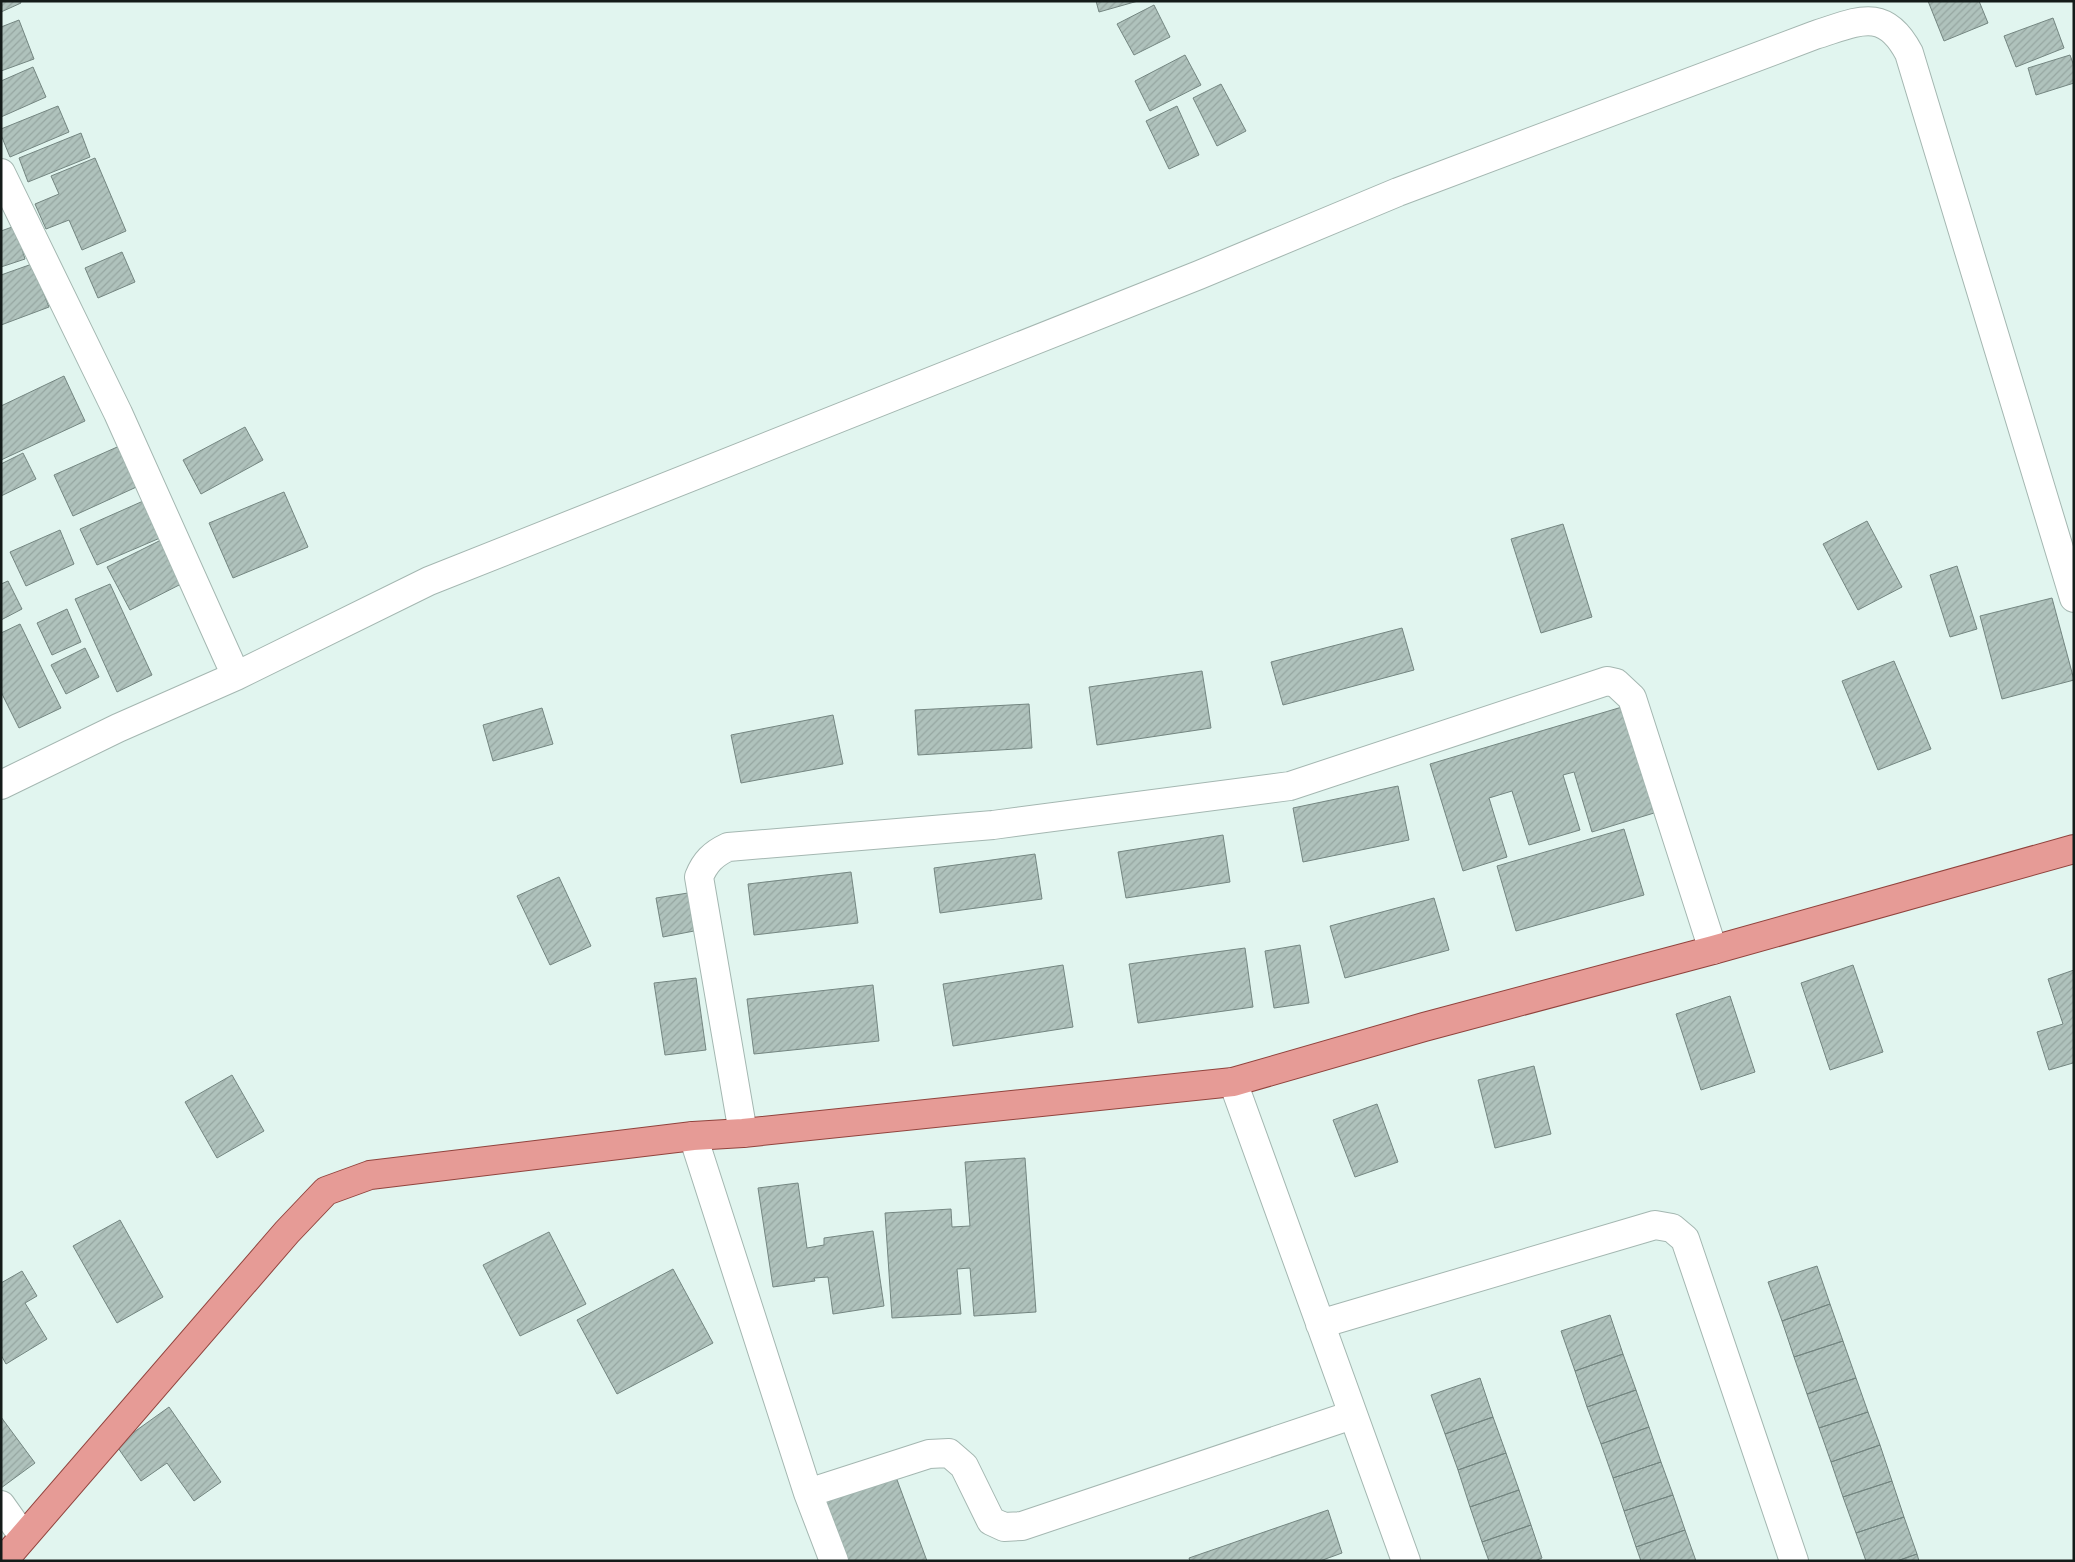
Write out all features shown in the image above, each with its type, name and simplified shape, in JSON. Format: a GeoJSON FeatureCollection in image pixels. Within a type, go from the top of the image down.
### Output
{"type":"FeatureCollection","features":[{"type":"Feature","properties":{"kind":"main road"},"geometry":{"type":"LineString","coordinates":[[3,1561],[280,1239],[326,1191],[370,1175],[694,1136],[743,1133],[1233,1082],[1424,1027],[1713,950],[2074,849]]}},
{"type":"Feature","properties":{"kind":"street"},"geometry":{"type":"LineString","coordinates":[[1,785],[118,728],[236,676],[428,582],[1199,275],[1407,188],[1815,35],[1863,20],[1884,24],[1900,37],[1909,53],[2074,598]]}},
{"type":"Feature","properties":{"kind":"street"},"geometry":{"type":"LineString","coordinates":[[1,173],[118,413],[236,676]]}},
{"type":"Feature","properties":{"kind":"street"},"geometry":{"type":"LineString","coordinates":[[743,1133],[699,877],[704,865],[715,853],[728,847],[992,825],[1290,786],[1607,681],[1616,682],[1632,698],[1713,950]]}},
{"type":"Feature","properties":{"kind":"street"},"geometry":{"type":"LineString","coordinates":[[1233,1082],[1352,1416],[1406,1561]]}},
{"type":"Feature","properties":{"kind":"street"},"geometry":{"type":"LineString","coordinates":[[694,1136],[808,1493],[834,1561]]}},
{"type":"Feature","properties":{"kind":"street"},"geometry":{"type":"LineString","coordinates":[[1320,1324],[1655,1225],[1672,1228],[1685,1239],[1794,1561]]}},
{"type":"Feature","properties":{"kind":"street"},"geometry":{"type":"LineString","coordinates":[[808,1493],[930,1454],[949,1453],[964,1466],[990,1521],[1004,1527],[1022,1526],[1352,1416]]}},
{"type":"Feature","properties":{"kind":"street"},"geometry":{"type":"LineString","coordinates":[[1,1505],[24,1536]]}},
{"type":"Feature","properties":{"kind":"building"},"geometry":{"type":"Polygon","coordinates":[[[1,1],[20,1],[21,3],[1,12],[1,1]]]}},
{"type":"Feature","properties":{"kind":"building"},"geometry":{"type":"Polygon","coordinates":[[[1096,1],[1138,1],[1099,12],[1096,1]]]}},
{"type":"Feature","properties":{"kind":"building"},"geometry":{"type":"Polygon","coordinates":[[[1928,1],[1979,1],[1988,23],[1944,41],[1928,1]]]}},
{"type":"Feature","properties":{"kind":"building"},"geometry":{"type":"Polygon","coordinates":[[[1154,5],[1170,37],[1134,55],[1117,24],[1154,5]]]}},
{"type":"Feature","properties":{"kind":"building"},"geometry":{"type":"Polygon","coordinates":[[[2053,18],[2064,48],[2016,67],[2004,36],[2053,18]]]}},
{"type":"Feature","properties":{"kind":"building"},"geometry":{"type":"Polygon","coordinates":[[[19,20],[34,59],[1,71],[1,27],[19,20]]]}},
{"type":"Feature","properties":{"kind":"building"},"geometry":{"type":"Polygon","coordinates":[[[1185,55],[1201,85],[1150,111],[1135,81],[1185,55]]]}},
{"type":"Feature","properties":{"kind":"building"},"geometry":{"type":"Polygon","coordinates":[[[2070,55],[2074,66],[2074,83],[2036,95],[2028,68],[2070,55]]]}},
{"type":"Feature","properties":{"kind":"building"},"geometry":{"type":"Polygon","coordinates":[[[33,67],[46,97],[1,117],[1,81],[33,67]]]}},
{"type":"Feature","properties":{"kind":"building"},"geometry":{"type":"Polygon","coordinates":[[[1221,84],[1246,131],[1217,146],[1193,98],[1221,84]]]}},
{"type":"Feature","properties":{"kind":"building"},"geometry":{"type":"Polygon","coordinates":[[[58,106],[69,132],[10,157],[1,135],[1,129],[58,106]]]}},
{"type":"Feature","properties":{"kind":"building"},"geometry":{"type":"Polygon","coordinates":[[[1177,106],[1199,155],[1169,169],[1146,121],[1177,106]]]}},
{"type":"Feature","properties":{"kind":"building"},"geometry":{"type":"Polygon","coordinates":[[[81,133],[90,157],[28,182],[19,158],[81,133]]]}},
{"type":"Feature","properties":{"kind":"building"},"geometry":{"type":"Polygon","coordinates":[[[95,158],[126,231],[82,250],[69,220],[46,229],[35,204],[59,194],[51,176],[95,158]]]}},
{"type":"Feature","properties":{"kind":"building"},"geometry":{"type":"Polygon","coordinates":[[[15,226],[25,259],[1,267],[1,231],[15,226]]]}},
{"type":"Feature","properties":{"kind":"building"},"geometry":{"type":"Polygon","coordinates":[[[122,252],[135,282],[98,298],[85,268],[122,252]]]}},
{"type":"Feature","properties":{"kind":"building"},"geometry":{"type":"Polygon","coordinates":[[[32,264],[49,307],[1,325],[1,275],[32,264]]]}},
{"type":"Feature","properties":{"kind":"building"},"geometry":{"type":"Polygon","coordinates":[[[64,376],[85,421],[1,460],[1,406],[64,376]]]}},
{"type":"Feature","properties":{"kind":"building"},"geometry":{"type":"Polygon","coordinates":[[[245,427],[263,460],[201,494],[183,460],[245,427]]]}},
{"type":"Feature","properties":{"kind":"building"},"geometry":{"type":"Polygon","coordinates":[[[124,444],[143,484],[73,516],[54,475],[124,444]]]}},
{"type":"Feature","properties":{"kind":"building"},"geometry":{"type":"Polygon","coordinates":[[[23,453],[36,479],[1,496],[1,464],[23,453]]]}},
{"type":"Feature","properties":{"kind":"building"},"geometry":{"type":"Polygon","coordinates":[[[284,492],[308,547],[233,578],[209,523],[284,492]]]}},
{"type":"Feature","properties":{"kind":"building"},"geometry":{"type":"Polygon","coordinates":[[[150,498],[167,535],[97,565],[80,529],[150,498]]]}},
{"type":"Feature","properties":{"kind":"building"},"geometry":{"type":"Polygon","coordinates":[[[1867,521],[1902,587],[1858,610],[1823,544],[1867,521]]]}},
{"type":"Feature","properties":{"kind":"building"},"geometry":{"type":"Polygon","coordinates":[[[1563,524],[1592,617],[1541,633],[1511,539],[1563,524]]]}},
{"type":"Feature","properties":{"kind":"building"},"geometry":{"type":"Polygon","coordinates":[[[60,530],[74,564],[26,586],[10,552],[60,530]]]}},
{"type":"Feature","properties":{"kind":"building"},"geometry":{"type":"Polygon","coordinates":[[[165,538],[187,581],[130,610],[107,567],[165,538]]]}},
{"type":"Feature","properties":{"kind":"building"},"geometry":{"type":"Polygon","coordinates":[[[1957,566],[1977,629],[1950,637],[1930,575],[1957,566]]]}},
{"type":"Feature","properties":{"kind":"building"},"geometry":{"type":"Polygon","coordinates":[[[8,581],[22,609],[1,620],[1,584],[8,581]]]}},
{"type":"Feature","properties":{"kind":"building"},"geometry":{"type":"Polygon","coordinates":[[[110,584],[152,675],[117,692],[75,599],[110,584]]]}},
{"type":"Feature","properties":{"kind":"building"},"geometry":{"type":"Polygon","coordinates":[[[2052,598],[2074,680],[2002,699],[1980,616],[2052,598]]]}},
{"type":"Feature","properties":{"kind":"building"},"geometry":{"type":"Polygon","coordinates":[[[67,609],[81,642],[52,655],[37,623],[67,609]]]}},
{"type":"Feature","properties":{"kind":"building"},"geometry":{"type":"Polygon","coordinates":[[[20,624],[61,708],[19,728],[1,692],[1,633],[20,624]]]}},
{"type":"Feature","properties":{"kind":"building"},"geometry":{"type":"Polygon","coordinates":[[[1402,628],[1414,670],[1283,705],[1271,662],[1402,628]]]}},
{"type":"Feature","properties":{"kind":"building"},"geometry":{"type":"Polygon","coordinates":[[[85,648],[99,677],[66,694],[51,665],[85,648]]]}},
{"type":"Feature","properties":{"kind":"building"},"geometry":{"type":"Polygon","coordinates":[[[1894,661],[1931,749],[1878,770],[1842,681],[1894,661]]]}},
{"type":"Feature","properties":{"kind":"building"},"geometry":{"type":"Polygon","coordinates":[[[1202,671],[1211,728],[1097,745],[1089,687],[1202,671]]]}},
{"type":"Feature","properties":{"kind":"building"},"geometry":{"type":"Polygon","coordinates":[[[1029,704],[1032,748],[918,755],[915,710],[1029,704]]]}},
{"type":"Feature","properties":{"kind":"building"},"geometry":{"type":"Polygon","coordinates":[[[1622,707],[1654,813],[1592,832],[1574,772],[1563,775],[1580,830],[1529,845],[1512,791],[1489,798],[1507,857],[1463,871],[1430,764],[1622,707]]]}},
{"type":"Feature","properties":{"kind":"building"},"geometry":{"type":"Polygon","coordinates":[[[542,708],[553,744],[493,761],[483,725],[542,708]]]}},
{"type":"Feature","properties":{"kind":"building"},"geometry":{"type":"Polygon","coordinates":[[[833,715],[843,764],[741,783],[731,735],[833,715]]]}},
{"type":"Feature","properties":{"kind":"building"},"geometry":{"type":"Polygon","coordinates":[[[1398,786],[1409,840],[1303,862],[1293,808],[1398,786]]]}},
{"type":"Feature","properties":{"kind":"building"},"geometry":{"type":"Polygon","coordinates":[[[1624,829],[1644,895],[1516,931],[1497,866],[1624,829]]]}},
{"type":"Feature","properties":{"kind":"building"},"geometry":{"type":"Polygon","coordinates":[[[1223,835],[1230,882],[1126,898],[1118,852],[1223,835]]]}},
{"type":"Feature","properties":{"kind":"building"},"geometry":{"type":"Polygon","coordinates":[[[1035,854],[1042,899],[940,913],[934,868],[1035,854]]]}},
{"type":"Feature","properties":{"kind":"building"},"geometry":{"type":"Polygon","coordinates":[[[851,872],[858,923],[754,935],[748,884],[851,872]]]}},
{"type":"Feature","properties":{"kind":"building"},"geometry":{"type":"Polygon","coordinates":[[[559,877],[591,946],[550,965],[517,896],[559,877]]]}},
{"type":"Feature","properties":{"kind":"building"},"geometry":{"type":"Polygon","coordinates":[[[688,893],[694,931],[663,937],[656,898],[688,893]]]}},
{"type":"Feature","properties":{"kind":"building"},"geometry":{"type":"Polygon","coordinates":[[[1434,898],[1449,950],[1345,978],[1330,926],[1434,898]]]}},
{"type":"Feature","properties":{"kind":"building"},"geometry":{"type":"Polygon","coordinates":[[[1300,945],[1309,1003],[1274,1008],[1265,951],[1300,945]]]}},
{"type":"Feature","properties":{"kind":"building"},"geometry":{"type":"Polygon","coordinates":[[[1245,948],[1253,1007],[1138,1023],[1129,964],[1245,948]]]}},
{"type":"Feature","properties":{"kind":"building"},"geometry":{"type":"Polygon","coordinates":[[[1063,965],[1073,1027],[953,1046],[943,984],[1063,965]]]}},
{"type":"Feature","properties":{"kind":"building"},"geometry":{"type":"Polygon","coordinates":[[[1853,965],[1883,1052],[1830,1070],[1801,983],[1853,965]]]}},
{"type":"Feature","properties":{"kind":"building"},"geometry":{"type":"Polygon","coordinates":[[[2074,970],[2074,1064],[2049,1070],[2037,1032],[2063,1024],[2048,979],[2074,970]]]}},
{"type":"Feature","properties":{"kind":"building"},"geometry":{"type":"Polygon","coordinates":[[[696,978],[706,1050],[665,1055],[654,983],[696,978]]]}},
{"type":"Feature","properties":{"kind":"building"},"geometry":{"type":"Polygon","coordinates":[[[873,985],[879,1041],[754,1054],[747,999],[873,985]]]}},
{"type":"Feature","properties":{"kind":"building"},"geometry":{"type":"Polygon","coordinates":[[[1730,996],[1755,1072],[1701,1090],[1676,1014],[1730,996]]]}},
{"type":"Feature","properties":{"kind":"building"},"geometry":{"type":"Polygon","coordinates":[[[1534,1066],[1551,1134],[1495,1148],[1478,1080],[1534,1066]]]}},
{"type":"Feature","properties":{"kind":"building"},"geometry":{"type":"Polygon","coordinates":[[[232,1075],[264,1131],[217,1158],[185,1102],[232,1075]]]}},
{"type":"Feature","properties":{"kind":"building"},"geometry":{"type":"Polygon","coordinates":[[[1377,1104],[1398,1162],[1355,1177],[1333,1120],[1377,1104]]]}},
{"type":"Feature","properties":{"kind":"building"},"geometry":{"type":"Polygon","coordinates":[[[1025,1158],[1036,1312],[974,1316],[970,1268],[957,1269],[961,1314],[892,1318],[885,1213],[951,1209],[952,1227],[970,1226],[965,1162],[1025,1158]]]}},
{"type":"Feature","properties":{"kind":"building"},"geometry":{"type":"Polygon","coordinates":[[[798,1183],[807,1248],[824,1245],[824,1238],[873,1231],[884,1306],[833,1314],[828,1277],[814,1278],[815,1281],[773,1287],[758,1188],[798,1183]]]}},
{"type":"Feature","properties":{"kind":"building"},"geometry":{"type":"Polygon","coordinates":[[[120,1220],[163,1297],[117,1323],[73,1246],[120,1220]]]}},
{"type":"Feature","properties":{"kind":"building"},"geometry":{"type":"Polygon","coordinates":[[[549,1232],[586,1304],[520,1336],[483,1265],[549,1232]]]}},
{"type":"Feature","properties":{"kind":"building"},"geometry":{"type":"Polygon","coordinates":[[[1817,1266],[1830,1304],[1782,1321],[1768,1282],[1817,1266]]]}},
{"type":"Feature","properties":{"kind":"building"},"geometry":{"type":"Polygon","coordinates":[[[673,1269],[713,1343],[617,1394],[577,1320],[673,1269]]]}},
{"type":"Feature","properties":{"kind":"building"},"geometry":{"type":"Polygon","coordinates":[[[22,1271],[37,1296],[25,1303],[47,1339],[6,1364],[1,1355],[1,1283],[22,1271]]]}},
{"type":"Feature","properties":{"kind":"building"},"geometry":{"type":"Polygon","coordinates":[[[1830,1304],[1843,1341],[1794,1357],[1782,1321],[1830,1304]]]}},
{"type":"Feature","properties":{"kind":"building"},"geometry":{"type":"Polygon","coordinates":[[[1610,1315],[1623,1354],[1575,1371],[1561,1331],[1610,1315]]]}},
{"type":"Feature","properties":{"kind":"building"},"geometry":{"type":"Polygon","coordinates":[[[1843,1341],[1856,1378],[1807,1394],[1794,1357],[1843,1341]]]}},
{"type":"Feature","properties":{"kind":"building"},"geometry":{"type":"Polygon","coordinates":[[[1623,1354],[1636,1390],[1587,1407],[1575,1371],[1623,1354]]]}},
{"type":"Feature","properties":{"kind":"building"},"geometry":{"type":"Polygon","coordinates":[[[1480,1378],[1493,1417],[1445,1434],[1431,1395],[1480,1378]]]}},
{"type":"Feature","properties":{"kind":"building"},"geometry":{"type":"Polygon","coordinates":[[[1856,1378],[1868,1412],[1819,1428],[1807,1394],[1856,1378]]]}},
{"type":"Feature","properties":{"kind":"building"},"geometry":{"type":"Polygon","coordinates":[[[1636,1390],[1649,1427],[1601,1444],[1587,1407],[1636,1390]]]}},
{"type":"Feature","properties":{"kind":"building"},"geometry":{"type":"Polygon","coordinates":[[[169,1407],[221,1482],[194,1501],[167,1463],[141,1481],[116,1445],[169,1407]]]}},
{"type":"Feature","properties":{"kind":"building"},"geometry":{"type":"Polygon","coordinates":[[[1868,1412],[1880,1445],[1831,1462],[1819,1428],[1868,1412]]]}},
{"type":"Feature","properties":{"kind":"building"},"geometry":{"type":"Polygon","coordinates":[[[1,1417],[35,1463],[1,1488],[1,1417]]]}},
{"type":"Feature","properties":{"kind":"building"},"geometry":{"type":"Polygon","coordinates":[[[1493,1417],[1506,1453],[1458,1470],[1445,1434],[1493,1417]]]}},
{"type":"Feature","properties":{"kind":"building"},"geometry":{"type":"Polygon","coordinates":[[[1649,1427],[1661,1462],[1613,1478],[1601,1444],[1649,1427]]]}},
{"type":"Feature","properties":{"kind":"building"},"geometry":{"type":"Polygon","coordinates":[[[1880,1445],[1892,1481],[1843,1497],[1831,1462],[1880,1445]]]}},
{"type":"Feature","properties":{"kind":"building"},"geometry":{"type":"Polygon","coordinates":[[[1506,1453],[1519,1490],[1470,1507],[1458,1470],[1506,1453]]]}},
{"type":"Feature","properties":{"kind":"building"},"geometry":{"type":"Polygon","coordinates":[[[1661,1462],[1673,1495],[1624,1511],[1613,1478],[1661,1462]]]}},
{"type":"Feature","properties":{"kind":"building"},"geometry":{"type":"Polygon","coordinates":[[[896,1477],[927,1561],[848,1561],[826,1502],[896,1477]]]}},
{"type":"Feature","properties":{"kind":"building"},"geometry":{"type":"Polygon","coordinates":[[[1892,1481],[1904,1517],[1856,1533],[1843,1497],[1892,1481]]]}},
{"type":"Feature","properties":{"kind":"building"},"geometry":{"type":"Polygon","coordinates":[[[1519,1490],[1531,1525],[1482,1542],[1470,1507],[1519,1490]]]}},
{"type":"Feature","properties":{"kind":"building"},"geometry":{"type":"Polygon","coordinates":[[[1673,1495],[1685,1530],[1636,1547],[1624,1511],[1673,1495]]]}},
{"type":"Feature","properties":{"kind":"building"},"geometry":{"type":"Polygon","coordinates":[[[1328,1510],[1342,1553],[1320,1561],[1190,1561],[1189,1558],[1328,1510]]]}},
{"type":"Feature","properties":{"kind":"building"},"geometry":{"type":"Polygon","coordinates":[[[1904,1517],[1917,1554],[1897,1561],[1866,1561],[1856,1533],[1904,1517]]]}},
{"type":"Feature","properties":{"kind":"building"},"geometry":{"type":"Polygon","coordinates":[[[1531,1525],[1542,1558],[1535,1561],[1489,1561],[1482,1542],[1531,1525]]]}},
{"type":"Feature","properties":{"kind":"building"},"geometry":{"type":"Polygon","coordinates":[[[1685,1530],[1696,1561],[1641,1561],[1636,1547],[1685,1530]]]}},
{"type":"Feature","properties":{"kind":"building"},"geometry":{"type":"Polygon","coordinates":[[[1917,1554],[1919,1561],[1897,1561],[1917,1554]]]}}]}
